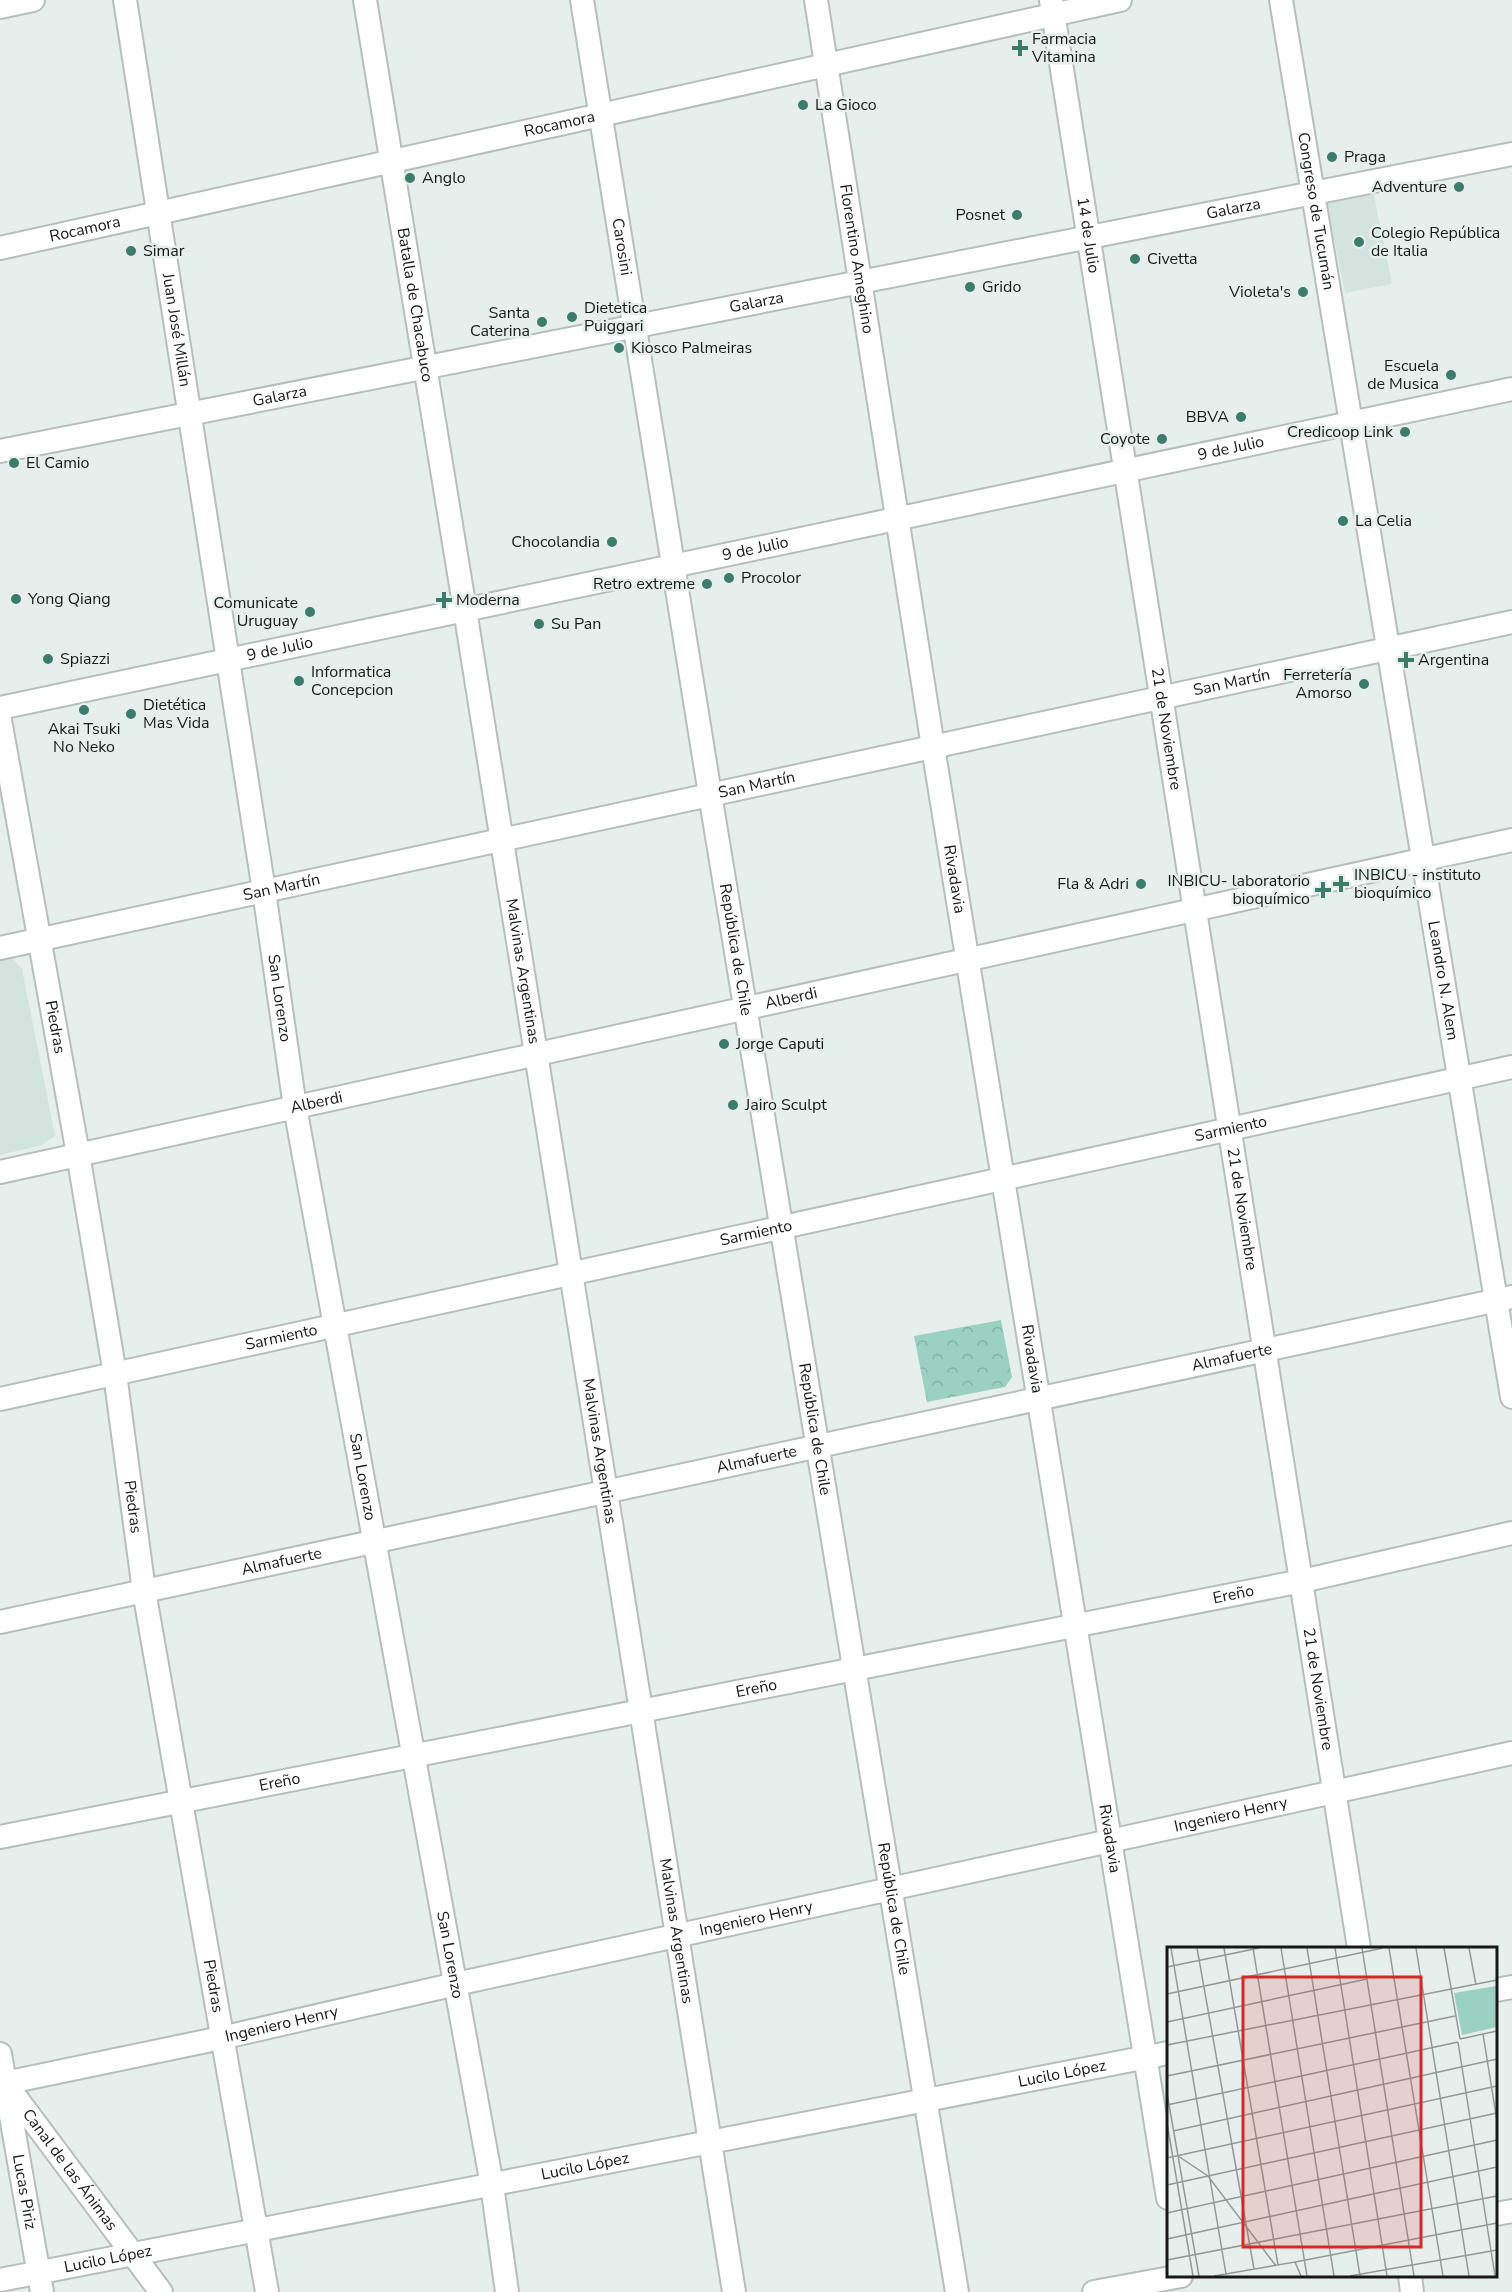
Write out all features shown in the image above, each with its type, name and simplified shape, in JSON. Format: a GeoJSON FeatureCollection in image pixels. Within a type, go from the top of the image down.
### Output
{"type":"FeatureCollection","features":[{"type":"Feature","properties":{"kind":"street"},"geometry":{"type":"LineString","coordinates":[[0,7],[33,0]]}},
{"type":"Feature","properties":{"kind":"street","name":"Juan José Millán"},"geometry":{"type":"LineString","coordinates":[[124,0],[227,660]]}},
{"type":"Feature","properties":{"kind":"street","name":"Batalla de Chacabuco"},"geometry":{"type":"LineString","coordinates":[[365,0],[465,610]]}},
{"type":"Feature","properties":{"kind":"street","name":"Carosini"},"geometry":{"type":"LineString","coordinates":[[582,0],[674,566]]}},
{"type":"Feature","properties":{"kind":"street","name":"Florentino Ameghino"},"geometry":{"type":"LineString","coordinates":[[816,0],[897,519]]}},
{"type":"Feature","properties":{"kind":"street","name":"Rocamora"},"geometry":{"type":"LineString","coordinates":[[0,248],[826,65],[1052,7],[1120,0]]}},
{"type":"Feature","properties":{"kind":"street","name":"Congreso de Tucumán"},"geometry":{"type":"LineString","coordinates":[[1281,0],[1352,423]]}},
{"type":"Feature","properties":{"kind":"street","name":"14 de Julio"},"geometry":{"type":"LineString","coordinates":[[1052,7],[1126,470]]}},
{"type":"Feature","properties":{"kind":"street","name":"Galarza"},"geometry":{"type":"LineString","coordinates":[[0,451],[1512,154]]}},
{"type":"Feature","properties":{"kind":"street","name":"9 de Julio"},"geometry":{"type":"LineString","coordinates":[[0,708],[1512,389]]}},
{"type":"Feature","properties":{"kind":"street","name":"Leandro N. Alem"},"geometry":{"type":"LineString","coordinates":[[1352,423],[1459,1078],[1504,1298],[1512,1397]]}},
{"type":"Feature","properties":{"kind":"street","name":"21 de Noviembre"},"geometry":{"type":"LineString","coordinates":[[1126,470],[1359,1947]]}},
{"type":"Feature","properties":{"kind":"street","name":"Rivadavia"},"geometry":{"type":"LineString","coordinates":[[897,519],[1167,2192]]}},
{"type":"Feature","properties":{"kind":"street","name":"República de Chile"},"geometry":{"type":"LineString","coordinates":[[674,566],[957,2292]]}},
{"type":"Feature","properties":{"kind":"street","name":"Malvinas Argentinas"},"geometry":{"type":"LineString","coordinates":[[465,610],[734,2292]]}},
{"type":"Feature","properties":{"kind":"street","name":"San Martín"},"geometry":{"type":"LineString","coordinates":[[0,948],[1512,622]]}},
{"type":"Feature","properties":{"kind":"street","name":"San Lorenzo"},"geometry":{"type":"LineString","coordinates":[[227,660],[264,891],[295,1107],[492,2185],[507,2292]]}},
{"type":"Feature","properties":{"kind":"street","name":"Piedras"},"geometry":{"type":"LineString","coordinates":[[0,720],[78,1155],[115,1374],[144,1591],[267,2292]]}},
{"type":"Feature","properties":{"kind":"street","name":"Alberdi"},"geometry":{"type":"LineString","coordinates":[[0,1172],[1512,840]]}},
{"type":"Feature","properties":{"kind":"street","name":"Sarmiento"},"geometry":{"type":"LineString","coordinates":[[0,1399],[1512,1067]]}},
{"type":"Feature","properties":{"kind":"street","name":"Almafuerte"},"geometry":{"type":"LineString","coordinates":[[0,1622],[1504,1298]]}},
{"type":"Feature","properties":{"kind":"street","name":"Ereño"},"geometry":{"type":"LineString","coordinates":[[0,1837],[1302,1581],[1512,1533]]}},
{"type":"Feature","properties":{"kind":"street","name":"Ingeniero Henry"},"geometry":{"type":"LineString","coordinates":[[2,2081],[221,2038],[456,1984],[1512,1753]]}},
{"type":"Feature","properties":{"kind":"street"},"geometry":{"type":"LineString","coordinates":[[1497,1990],[1512,1987]]}},
{"type":"Feature","properties":{"kind":"street","name":"Lucilo López"},"geometry":{"type":"LineString","coordinates":[[0,2280],[40,2282],[133,2254],[1167,2053]]}},
{"type":"Feature","properties":{"kind":"street","name":"Lucas Piriz"},"geometry":{"type":"LineString","coordinates":[[0,2054],[2,2081],[40,2282]]}},
{"type":"Feature","properties":{"kind":"street","name":"Canal de las Ánimas"},"geometry":{"type":"LineString","coordinates":[[2,2081],[161,2292]]}},
{"type":"Feature","properties":{"kind":"street"},"geometry":{"type":"LineString","coordinates":[[1497,2214],[1512,2211]]}},
{"type":"Feature","properties":{"kind":"street"},"geometry":{"type":"LineString","coordinates":[[1094,2292],[1176,2277]]}},
{"type":"Feature","properties":{"kind":"street"},"geometry":{"type":"LineString","coordinates":[[1181,2277],[1183,2292]]}},
{"type":"Feature","properties":{"kind":"street"},"geometry":{"type":"LineString","coordinates":[[1410,2277],[1412,2292]]}},
{"type":"Feature","properties":{"kind":"shaded area","name":"Colegio República de Italia"},"geometry":{"type":"Polygon","coordinates":[[[1373,191],[1392,284],[1345,293],[1326,200],[1373,191]]]}},
{"type":"Feature","properties":{"kind":"shaded area"},"geometry":{"type":"Polygon","coordinates":[[[12,958],[22,969],[55,1136],[42,1145],[0,1155],[0,961],[12,958]]]}},
{"type":"Feature","properties":{"kind":"green space"},"geometry":{"type":"Polygon","coordinates":[[[1001,1320],[1012,1377],[1005,1387],[927,1402],[914,1336],[1001,1320]]]}},
{"type":"Feature","properties":{"kind":"place","name":"Farmacia Vitamina"},"geometry":{"type":"Point","coordinates":[1020,48]}},
{"type":"Feature","properties":{"kind":"place","name":"La Gioco"},"geometry":{"type":"Point","coordinates":[803,105]}},
{"type":"Feature","properties":{"kind":"place","name":"Praga"},"geometry":{"type":"Point","coordinates":[1332,157]}},
{"type":"Feature","properties":{"kind":"place","name":"Anglo"},"geometry":{"type":"Point","coordinates":[410,178]}},
{"type":"Feature","properties":{"kind":"place","name":"Adventure"},"geometry":{"type":"Point","coordinates":[1459,187]}},
{"type":"Feature","properties":{"kind":"place","name":"Posnet"},"geometry":{"type":"Point","coordinates":[1017,215]}},
{"type":"Feature","properties":{"kind":"place","name":"Colegio República de Italia"},"geometry":{"type":"Point","coordinates":[1359,242]}},
{"type":"Feature","properties":{"kind":"place","name":"Simar"},"geometry":{"type":"Point","coordinates":[131,251]}},
{"type":"Feature","properties":{"kind":"place","name":"Civetta"},"geometry":{"type":"Point","coordinates":[1135,259]}},
{"type":"Feature","properties":{"kind":"place","name":"Grido"},"geometry":{"type":"Point","coordinates":[970,287]}},
{"type":"Feature","properties":{"kind":"place","name":"Violeta's"},"geometry":{"type":"Point","coordinates":[1303,292]}},
{"type":"Feature","properties":{"kind":"place","name":"Dietetica Puiggari"},"geometry":{"type":"Point","coordinates":[572,317]}},
{"type":"Feature","properties":{"kind":"place","name":"Santa Caterina"},"geometry":{"type":"Point","coordinates":[542,322]}},
{"type":"Feature","properties":{"kind":"place","name":"Kiosco Palmeiras"},"geometry":{"type":"Point","coordinates":[619,348]}},
{"type":"Feature","properties":{"kind":"place","name":"Escuela de Musica"},"geometry":{"type":"Point","coordinates":[1451,375]}},
{"type":"Feature","properties":{"kind":"place","name":"BBVA"},"geometry":{"type":"Point","coordinates":[1241,417]}},
{"type":"Feature","properties":{"kind":"place","name":"Credicoop Link"},"geometry":{"type":"Point","coordinates":[1405,432]}},
{"type":"Feature","properties":{"kind":"place","name":"Coyote"},"geometry":{"type":"Point","coordinates":[1162,439]}},
{"type":"Feature","properties":{"kind":"place","name":"El Camio"},"geometry":{"type":"Point","coordinates":[14,463]}},
{"type":"Feature","properties":{"kind":"place","name":"La Celia"},"geometry":{"type":"Point","coordinates":[1343,521]}},
{"type":"Feature","properties":{"kind":"place","name":"Chocolandia"},"geometry":{"type":"Point","coordinates":[612,542]}},
{"type":"Feature","properties":{"kind":"place","name":"Procolor"},"geometry":{"type":"Point","coordinates":[729,578]}},
{"type":"Feature","properties":{"kind":"place","name":"Retro extreme"},"geometry":{"type":"Point","coordinates":[707,584]}},
{"type":"Feature","properties":{"kind":"place","name":"Yong Qiang"},"geometry":{"type":"Point","coordinates":[16,599]}},
{"type":"Feature","properties":{"kind":"place","name":"Moderna"},"geometry":{"type":"Point","coordinates":[444,600]}},
{"type":"Feature","properties":{"kind":"place","name":"Comunicate Uruguay"},"geometry":{"type":"Point","coordinates":[310,612]}},
{"type":"Feature","properties":{"kind":"place","name":"Su Pan"},"geometry":{"type":"Point","coordinates":[539,624]}},
{"type":"Feature","properties":{"kind":"place","name":"Spiazzi"},"geometry":{"type":"Point","coordinates":[48,659]}},
{"type":"Feature","properties":{"kind":"place","name":"Argentina"},"geometry":{"type":"Point","coordinates":[1406,660]}},
{"type":"Feature","properties":{"kind":"place","name":"Informatica Concepcion"},"geometry":{"type":"Point","coordinates":[299,681]}},
{"type":"Feature","properties":{"kind":"place","name":"Ferretería Amorso"},"geometry":{"type":"Point","coordinates":[1364,684]}},
{"type":"Feature","properties":{"kind":"place","name":"Akai Tsuki No Neko"},"geometry":{"type":"Point","coordinates":[84,710]}},
{"type":"Feature","properties":{"kind":"place","name":"Dietética Mas Vida"},"geometry":{"type":"Point","coordinates":[131,714]}},
{"type":"Feature","properties":{"kind":"place","name":"Fla & Adri"},"geometry":{"type":"Point","coordinates":[1141,884]}},
{"type":"Feature","properties":{"kind":"place","name":"INBICU - instituto bioquímico"},"geometry":{"type":"Point","coordinates":[1341,884]}},
{"type":"Feature","properties":{"kind":"place","name":"INBICU- laboratorio bioquímico"},"geometry":{"type":"Point","coordinates":[1323,890]}},
{"type":"Feature","properties":{"kind":"place","name":"Jorge Caputi"},"geometry":{"type":"Point","coordinates":[724,1044]}},
{"type":"Feature","properties":{"kind":"place","name":"Jairo Sculpt"},"geometry":{"type":"Point","coordinates":[733,1105]}}]}
